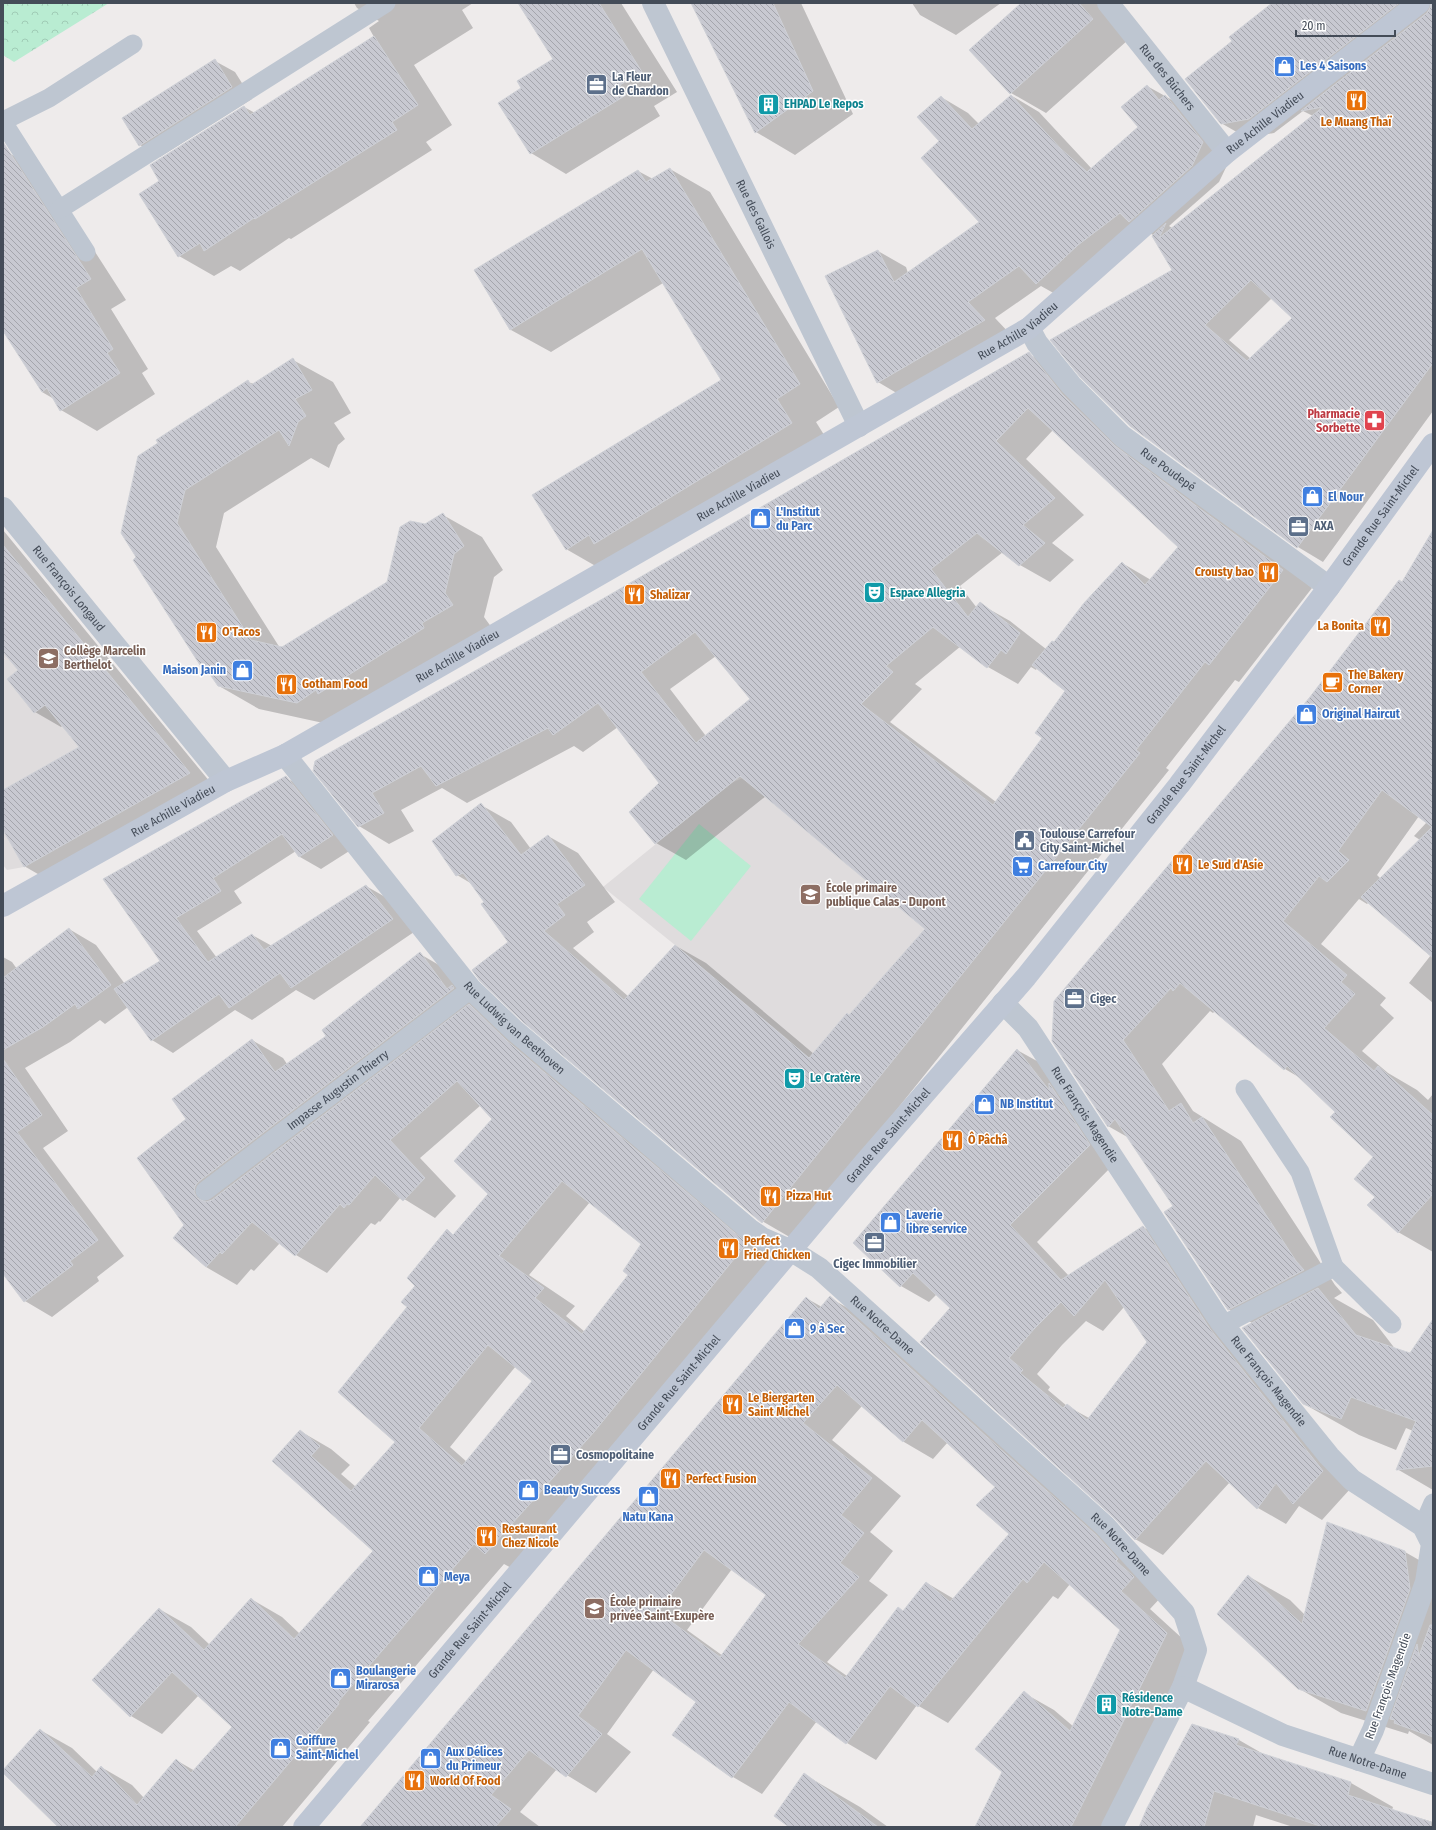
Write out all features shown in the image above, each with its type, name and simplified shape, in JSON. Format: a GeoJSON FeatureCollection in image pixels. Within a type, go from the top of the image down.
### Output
{"type":"FeatureCollection","features":[{"type":"Feature","properties":{"kind":"main road","name":"Rue Achille Viadieu"},"geometry":{"type":"LineString","coordinates":[[3,906],[226,781],[285,755],[1029,328],[1227,152],[1419,3]]}},
{"type":"Feature","properties":{"kind":"main road","name":"Grande Rue Saint-Michel"},"geometry":{"type":"LineString","coordinates":[[304,1827],[792,1251],[866,1161],[1002,1003],[1179,785],[1329,587],[1433,444]]}},
{"type":"Feature","properties":{"kind":"street","name":"Rue des Gallois"},"geometry":{"type":"LineString","coordinates":[[653,3],[859,426]]}},
{"type":"Feature","properties":{"kind":"street","name":"Rue des Bûchers"},"geometry":{"type":"LineString","coordinates":[[1108,3],[1227,152]]}},
{"type":"Feature","properties":{"kind":"street","name":"Rue Poudepé"},"geometry":{"type":"LineString","coordinates":[[1029,328],[1037,343],[1071,385],[1122,436],[1329,587]]}},
{"type":"Feature","properties":{"kind":"street","name":"Rue François Longaud"},"geometry":{"type":"LineString","coordinates":[[3,508],[226,781]]}},
{"type":"Feature","properties":{"kind":"street","name":"Rue Ludwig van Beethoven"},"geometry":{"type":"LineString","coordinates":[[285,755],[471,989],[515,1030],[749,1229],[762,1238],[792,1251]]}},
{"type":"Feature","properties":{"kind":"street","name":"Rue François Magendie"},"geometry":{"type":"LineString","coordinates":[[1002,1003],[1028,1028],[1223,1325],[1329,1456],[1352,1480],[1423,1526],[1432,1544],[1426,1582],[1373,1730],[1359,1760]]}},
{"type":"Feature","properties":{"kind":"street","name":"Rue Notre-Dame"},"geometry":{"type":"LineString","coordinates":[[792,1251],[819,1268],[1105,1526],[1184,1613],[1196,1650],[1183,1687],[1283,1735],[1433,1784]]}},
{"type":"Feature","properties":{"kind":"street"},"geometry":{"type":"LineString","coordinates":[[1112,1827],[1183,1687]]}},
{"type":"Feature","properties":{"kind":"lane"},"geometry":{"type":"LineString","coordinates":[[60,209],[386,3]]}},
{"type":"Feature","properties":{"kind":"lane"},"geometry":{"type":"LineString","coordinates":[[86,252],[3,121],[49,98],[133,44]]}},
{"type":"Feature","properties":{"kind":"lane","name":"Impasse Augustin Thierry"},"geometry":{"type":"LineString","coordinates":[[205,1191],[471,989]]}},
{"type":"Feature","properties":{"kind":"lane"},"geometry":{"type":"LineString","coordinates":[[1245,1089],[1300,1172],[1334,1267],[1392,1324]]}},
{"type":"Feature","properties":{"kind":"lane"},"geometry":{"type":"LineString","coordinates":[[1223,1325],[1334,1267]]}},
{"type":"Feature","properties":{"kind":"lane"},"geometry":{"type":"LineString","coordinates":[[1423,1526],[1433,1503]]}},
{"type":"Feature","properties":{"kind":"shaded area","name":"Collège Marcelin Berthelot"},"geometry":{"type":"Polygon","coordinates":[[[3,545],[188,771],[185,776],[24,867],[7,870],[3,865],[3,545]]]}},
{"type":"Feature","properties":{"kind":"shaded area","name":"École primaire publique Calas - Dupont"},"geometry":{"type":"Polygon","coordinates":[[[743,778],[987,877],[1019,903],[947,993],[901,956],[849,1015],[847,1013],[810,1061],[789,1042],[789,1040],[603,887],[731,783],[743,778]]]}},
{"type":"Feature","properties":{"kind":"green space"},"geometry":{"type":"Polygon","coordinates":[[[3,3],[109,3],[14,62],[3,55],[3,3]]]}},
{"type":"Feature","properties":{"kind":"green space"},"geometry":{"type":"Polygon","coordinates":[[[699,824],[751,866],[691,941],[639,899],[699,824]]]}},
{"type":"Feature","properties":{"kind":"building"},"geometry":{"type":"Polygon","coordinates":[[[518,3],[599,3],[642,72],[620,85],[626,95],[530,154],[498,103],[521,88],[517,81],[553,59],[518,3]]]}},
{"type":"Feature","properties":{"kind":"building","name":"EHPAD Le Repos"},"geometry":{"type":"Polygon","coordinates":[[[691,3],[773,3],[813,91],[755,133],[691,3]]]}},
{"type":"Feature","properties":{"kind":"building"},"geometry":{"type":"Polygon","coordinates":[[[1021,3],[1079,3],[1093,19],[1010,94],[969,50],[1021,3]]]}},
{"type":"Feature","properties":{"kind":"building"},"geometry":{"type":"Polygon","coordinates":[[[1272,3],[1399,3],[1249,119],[1221,124],[1185,79],[1232,41],[1229,37],[1272,3]]]}},
{"type":"Feature","properties":{"kind":"building"},"geometry":{"type":"Polygon","coordinates":[[[1431,3],[1433,3],[1433,363],[1297,548],[1130,426],[1080,377],[1050,340],[1172,270],[1152,236],[1166,223],[1159,238],[1323,107],[1301,111],[1427,13],[1431,3]],[[1251,280],[1205,325],[1247,361],[1292,318],[1251,280]]]}},
{"type":"Feature","properties":{"kind":"building"},"geometry":{"type":"Polygon","coordinates":[[[374,36],[418,105],[392,122],[397,130],[255,219],[254,218],[204,251],[200,243],[178,257],[139,194],[159,181],[150,165],[244,106],[250,115],[374,36]]]}},
{"type":"Feature","properties":{"kind":"building"},"geometry":{"type":"Polygon","coordinates":[[[215,59],[232,87],[139,146],[122,118],[215,59]]]}},
{"type":"Feature","properties":{"kind":"building"},"geometry":{"type":"Polygon","coordinates":[[[1147,85],[1159,100],[1165,95],[1203,142],[1192,166],[1129,222],[1120,213],[1078,245],[1036,284],[1019,266],[968,302],[985,320],[877,383],[825,276],[878,250],[894,282],[979,222],[921,158],[939,141],[917,117],[941,96],[972,129],[1011,95],[1061,149],[1087,172],[1138,127],[1121,107],[1147,85]]]}},
{"type":"Feature","properties":{"kind":"building"},"geometry":{"type":"Polygon","coordinates":[[[3,142],[91,279],[76,288],[113,349],[107,353],[120,373],[60,411],[47,388],[42,392],[3,331],[3,142]]]}},
{"type":"Feature","properties":{"kind":"building"},"geometry":{"type":"Polygon","coordinates":[[[670,168],[800,384],[777,399],[792,423],[594,544],[589,535],[566,550],[532,495],[721,380],[642,249],[510,330],[474,270],[638,170],[646,182],[670,168]]]}},
{"type":"Feature","properties":{"kind":"building"},"geometry":{"type":"Polygon","coordinates":[[[1029,352],[1062,394],[1115,446],[1283,570],[1209,665],[1205,662],[1136,750],[1140,753],[762,1223],[523,1022],[480,981],[472,970],[508,942],[481,904],[484,902],[463,873],[456,876],[432,841],[481,803],[521,855],[548,835],[585,885],[557,904],[565,915],[544,931],[624,1000],[675,945],[809,1058],[847,1013],[849,1015],[925,929],[740,776],[655,844],[629,812],[659,783],[598,703],[553,735],[548,728],[436,786],[421,766],[372,793],[384,813],[358,827],[313,771],[315,761],[599,601],[1029,352]],[[1028,408],[996,441],[1055,498],[1023,525],[1045,543],[1019,566],[977,533],[931,569],[968,617],[980,602],[1020,633],[1006,654],[1001,650],[987,668],[933,627],[886,666],[893,672],[861,704],[993,805],[1042,738],[1035,733],[1065,691],[1032,665],[1052,641],[1054,642],[1084,603],[1122,562],[1145,585],[1178,547],[1028,408]],[[695,632],[641,672],[696,743],[750,699],[695,632]]]}},
{"type":"Feature","properties":{"kind":"building"},"geometry":{"type":"Polygon","coordinates":[[[293,358],[312,390],[295,399],[306,416],[298,422],[289,446],[279,430],[185,490],[177,523],[251,640],[282,647],[387,582],[400,527],[410,521],[425,524],[443,513],[464,546],[454,554],[445,593],[453,605],[422,623],[424,628],[318,694],[316,690],[297,703],[218,686],[202,663],[200,665],[133,560],[136,557],[121,533],[138,456],[158,443],[156,440],[248,380],[251,385],[293,358]]]}},
{"type":"Feature","properties":{"kind":"building"},"geometry":{"type":"Polygon","coordinates":[[[1433,530],[1433,958],[1361,897],[1432,827],[1382,790],[1338,851],[1349,860],[1327,882],[1319,876],[1283,921],[1347,975],[1341,982],[1355,994],[1324,1028],[1374,1071],[1378,1066],[1433,1115],[1433,1194],[1398,1233],[1367,1205],[1375,1197],[1354,1179],[1373,1157],[1330,1117],[1335,1112],[1287,1066],[1284,1070],[1180,983],[1173,991],[1171,988],[1123,1040],[1169,1111],[1181,1103],[1193,1123],[1202,1117],[1296,1261],[1304,1270],[1228,1310],[1164,1212],[1173,1206],[1115,1119],[1108,1127],[1052,1041],[1054,1001],[1310,697],[1399,580],[1402,582],[1433,530]]]}},
{"type":"Feature","properties":{"kind":"building","name":"Collège Marcelin Berthelot"},"geometry":{"type":"Polygon","coordinates":[[[3,545],[190,773],[24,867],[3,830],[3,790],[79,747],[45,705],[34,713],[7,679],[18,670],[3,652],[3,545]]]}},
{"type":"Feature","properties":{"kind":"building"},"geometry":{"type":"Polygon","coordinates":[[[286,776],[333,835],[299,857],[282,834],[213,878],[221,891],[176,918],[208,962],[252,934],[264,950],[366,885],[393,919],[291,988],[280,973],[229,1008],[219,994],[151,1041],[114,989],[160,961],[103,879],[286,776]]]}},
{"type":"Feature","properties":{"kind":"building"},"geometry":{"type":"Polygon","coordinates":[[[69,928],[111,985],[78,1009],[75,1004],[43,1027],[3,1050],[3,978],[69,928]]]}},
{"type":"Feature","properties":{"kind":"building"},"geometry":{"type":"Polygon","coordinates":[[[420,952],[447,989],[452,985],[454,988],[198,1182],[195,1186],[194,1192],[197,1198],[206,1202],[212,1200],[469,1004],[507,1041],[747,1243],[594,1432],[485,1554],[474,1544],[338,1702],[339,1704],[235,1827],[58,1827],[3,1773],[3,1770],[40,1729],[92,1777],[101,1766],[137,1805],[176,1759],[191,1773],[232,1727],[172,1672],[130,1717],[92,1680],[159,1608],[204,1650],[251,1598],[294,1639],[373,1551],[272,1461],[300,1430],[320,1446],[311,1456],[351,1491],[395,1442],[338,1392],[407,1307],[401,1302],[415,1286],[407,1278],[447,1229],[453,1235],[488,1194],[454,1161],[492,1119],[457,1081],[390,1140],[425,1178],[403,1201],[375,1175],[349,1205],[347,1204],[344,1208],[340,1204],[295,1256],[252,1222],[222,1254],[220,1252],[206,1267],[173,1238],[184,1225],[137,1158],[186,1119],[172,1099],[252,1039],[275,1072],[326,1036],[322,1030],[420,952]],[[562,1181],[499,1256],[544,1288],[535,1298],[582,1334],[628,1275],[623,1271],[641,1244],[562,1181]],[[488,1345],[419,1428],[462,1466],[532,1381],[488,1345]]]}},
{"type":"Feature","properties":{"kind":"building"},"geometry":{"type":"Polygon","coordinates":[[[1017,1049],[1049,1090],[1049,1083],[1090,1145],[1010,1225],[1061,1280],[1143,1226],[1210,1329],[1323,1471],[1293,1504],[1276,1483],[1257,1509],[1206,1461],[1135,1540],[1113,1517],[920,1342],[950,1308],[913,1273],[900,1287],[853,1243],[1017,1049]],[[1105,1280],[1074,1316],[1061,1302],[1034,1329],[1009,1358],[1023,1370],[1020,1373],[1063,1408],[1067,1404],[1087,1420],[1147,1342],[1105,1280]]]}},
{"type":"Feature","properties":{"kind":"building"},"geometry":{"type":"Polygon","coordinates":[[[3,1059],[42,1115],[17,1132],[98,1240],[70,1261],[73,1265],[24,1302],[3,1274],[3,1059]]]}},
{"type":"Feature","properties":{"kind":"building"},"geometry":{"type":"Polygon","coordinates":[[[1318,1288],[1356,1335],[1410,1353],[1433,1319],[1433,1466],[1396,1470],[1416,1421],[1351,1397],[1341,1419],[1303,1404],[1242,1328],[1318,1288]]]}},
{"type":"Feature","properties":{"kind":"building"},"geometry":{"type":"Polygon","coordinates":[[[830,1296],[1096,1535],[1118,1559],[1116,1561],[1134,1577],[1121,1591],[1167,1633],[1071,1827],[975,1827],[1002,1772],[975,1749],[1024,1691],[1070,1731],[1120,1630],[1044,1562],[1027,1583],[1023,1579],[918,1707],[890,1686],[846,1744],[789,1702],[732,1778],[672,1735],[696,1702],[626,1650],[578,1716],[602,1734],[566,1777],[529,1750],[491,1795],[511,1809],[495,1827],[360,1827],[806,1297],[819,1309],[830,1296]],[[837,1385],[803,1423],[872,1478],[841,1515],[864,1533],[840,1563],[859,1577],[798,1644],[845,1678],[898,1607],[903,1611],[926,1582],[950,1602],[1009,1534],[976,1505],[995,1487],[922,1420],[903,1442],[837,1385]],[[704,1550],[658,1612],[720,1657],[766,1595],[704,1550]]]}},
{"type":"Feature","properties":{"kind":"building"},"geometry":{"type":"Polygon","coordinates":[[[1327,1522],[1405,1551],[1410,1589],[1366,1711],[1298,1689],[1217,1614],[1248,1575],[1302,1624],[1327,1522]]]}},
{"type":"Feature","properties":{"kind":"building"},"geometry":{"type":"Polygon","coordinates":[[[1430,1625],[1433,1625],[1433,1737],[1394,1723],[1395,1720],[1390,1719],[1417,1644],[1419,1656],[1430,1625]]]}},
{"type":"Feature","properties":{"kind":"building"},"geometry":{"type":"Polygon","coordinates":[[[1192,1724],[1239,1739],[1236,1745],[1351,1782],[1348,1795],[1431,1822],[1430,1827],[1323,1827],[1214,1791],[1204,1827],[1139,1827],[1147,1808],[1192,1724]]]}},
{"type":"Feature","properties":{"kind":"building"},"geometry":{"type":"Polygon","coordinates":[[[804,1773],[878,1827],[789,1827],[774,1816],[804,1773]]]}},
{"type":"Feature","properties":{"kind":"place","name":"Les 4 Saisons"},"geometry":{"type":"Point","coordinates":[1285,66]}},
{"type":"Feature","properties":{"kind":"place","name":"La Fleur de Chardon"},"geometry":{"type":"Point","coordinates":[596,84]}},
{"type":"Feature","properties":{"kind":"place","name":"Le Muang Thaï"},"geometry":{"type":"Point","coordinates":[1356,101]}},
{"type":"Feature","properties":{"kind":"place","name":"EHPAD Le Repos"},"geometry":{"type":"Point","coordinates":[768,104]}},
{"type":"Feature","properties":{"kind":"place","name":"Pharmacie Sorbette"},"geometry":{"type":"Point","coordinates":[1375,421]}},
{"type":"Feature","properties":{"kind":"place","name":"El Nour"},"geometry":{"type":"Point","coordinates":[1312,497]}},
{"type":"Feature","properties":{"kind":"place","name":"L'Institut du Parc"},"geometry":{"type":"Point","coordinates":[760,519]}},
{"type":"Feature","properties":{"kind":"place","name":"AXA"},"geometry":{"type":"Point","coordinates":[1299,526]}},
{"type":"Feature","properties":{"kind":"place","name":"Crousty bao"},"geometry":{"type":"Point","coordinates":[1269,572]}},
{"type":"Feature","properties":{"kind":"place","name":"Espace Allegria"},"geometry":{"type":"Point","coordinates":[875,593]}},
{"type":"Feature","properties":{"kind":"place","name":"Shalizar"},"geometry":{"type":"Point","coordinates":[634,595]}},
{"type":"Feature","properties":{"kind":"place","name":"La Bonita"},"geometry":{"type":"Point","coordinates":[1380,626]}},
{"type":"Feature","properties":{"kind":"place","name":"O'Tacos"},"geometry":{"type":"Point","coordinates":[206,632]}},
{"type":"Feature","properties":{"kind":"place","name":"Collège Marcelin Berthelot"},"geometry":{"type":"Point","coordinates":[49,658]}},
{"type":"Feature","properties":{"kind":"place","name":"Maison Janin"},"geometry":{"type":"Point","coordinates":[242,670]}},
{"type":"Feature","properties":{"kind":"place","name":"The Bakery Corner"},"geometry":{"type":"Point","coordinates":[1333,682]}},
{"type":"Feature","properties":{"kind":"place","name":"Gotham Food"},"geometry":{"type":"Point","coordinates":[286,684]}},
{"type":"Feature","properties":{"kind":"place","name":"Original Haircut"},"geometry":{"type":"Point","coordinates":[1307,714]}},
{"type":"Feature","properties":{"kind":"place","name":"Toulouse Carrefour City Saint-Michel"},"geometry":{"type":"Point","coordinates":[1025,841]}},
{"type":"Feature","properties":{"kind":"place","name":"Le Sud d'Asie"},"geometry":{"type":"Point","coordinates":[1182,865]}},
{"type":"Feature","properties":{"kind":"place","name":"Carrefour City"},"geometry":{"type":"Point","coordinates":[1023,866]}},
{"type":"Feature","properties":{"kind":"place","name":"École primaire publique Calas - Dupont"},"geometry":{"type":"Point","coordinates":[811,895]}},
{"type":"Feature","properties":{"kind":"place","name":"Cigec"},"geometry":{"type":"Point","coordinates":[1075,999]}},
{"type":"Feature","properties":{"kind":"place","name":"Le Cratère"},"geometry":{"type":"Point","coordinates":[795,1078]}},
{"type":"Feature","properties":{"kind":"place","name":"NB Institut"},"geometry":{"type":"Point","coordinates":[984,1104]}},
{"type":"Feature","properties":{"kind":"place","name":"Ô Pâchâ"},"geometry":{"type":"Point","coordinates":[953,1140]}},
{"type":"Feature","properties":{"kind":"place","name":"Pizza Hut"},"geometry":{"type":"Point","coordinates":[770,1196]}},
{"type":"Feature","properties":{"kind":"place","name":"Laverie libre service"},"geometry":{"type":"Point","coordinates":[891,1222]}},
{"type":"Feature","properties":{"kind":"place","name":"Cigec Immobilier"},"geometry":{"type":"Point","coordinates":[875,1243]}},
{"type":"Feature","properties":{"kind":"place","name":"Perfect Fried Chicken"},"geometry":{"type":"Point","coordinates":[729,1248]}},
{"type":"Feature","properties":{"kind":"place","name":"9 à Sec"},"geometry":{"type":"Point","coordinates":[794,1329]}},
{"type":"Feature","properties":{"kind":"place","name":"Le Biergarten Saint Michel"},"geometry":{"type":"Point","coordinates":[732,1405]}},
{"type":"Feature","properties":{"kind":"place","name":"Cosmopolitaine"},"geometry":{"type":"Point","coordinates":[561,1455]}},
{"type":"Feature","properties":{"kind":"place","name":"Perfect Fusion"},"geometry":{"type":"Point","coordinates":[670,1479]}},
{"type":"Feature","properties":{"kind":"place","name":"Beauty Success"},"geometry":{"type":"Point","coordinates":[528,1490]}},
{"type":"Feature","properties":{"kind":"place","name":"Natu Kana"},"geometry":{"type":"Point","coordinates":[648,1496]}},
{"type":"Feature","properties":{"kind":"place","name":"Restaurant Chez Nicole"},"geometry":{"type":"Point","coordinates":[487,1536]}},
{"type":"Feature","properties":{"kind":"place","name":"Meya"},"geometry":{"type":"Point","coordinates":[428,1577]}},
{"type":"Feature","properties":{"kind":"place","name":"École primaire privée Saint-Exupère"},"geometry":{"type":"Point","coordinates":[594,1609]}},
{"type":"Feature","properties":{"kind":"place","name":"Boulangerie Mirarosa"},"geometry":{"type":"Point","coordinates":[340,1678]}},
{"type":"Feature","properties":{"kind":"place","name":"Résidence Notre-Dame"},"geometry":{"type":"Point","coordinates":[1107,1705]}},
{"type":"Feature","properties":{"kind":"place","name":"Coiffure Saint-Michel"},"geometry":{"type":"Point","coordinates":[280,1748]}},
{"type":"Feature","properties":{"kind":"place","name":"Aux Délices du Primeur"},"geometry":{"type":"Point","coordinates":[431,1759]}},
{"type":"Feature","properties":{"kind":"place","name":"World Of Food"},"geometry":{"type":"Point","coordinates":[415,1781]}}]}
